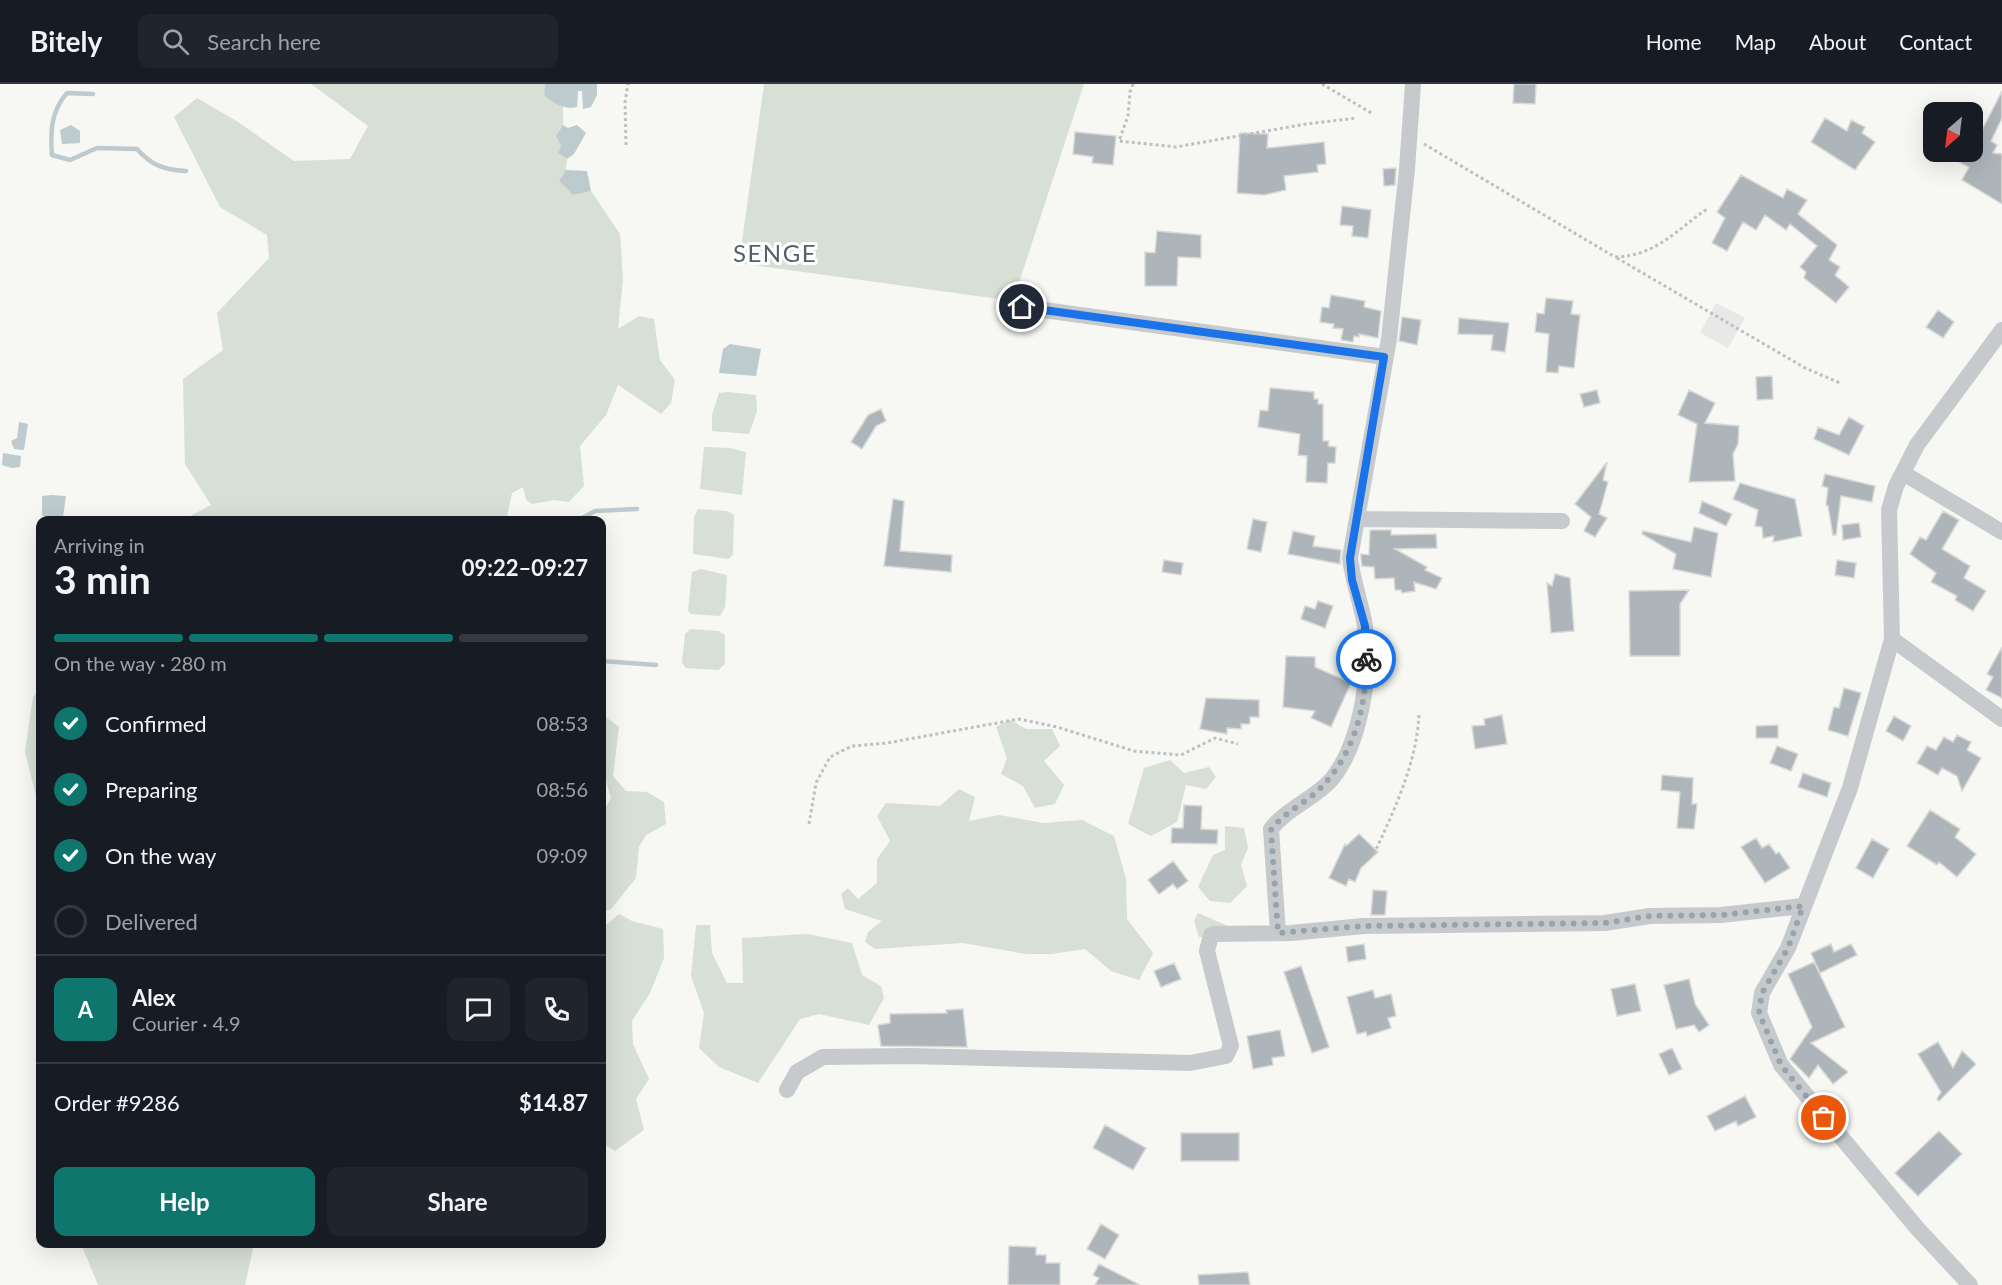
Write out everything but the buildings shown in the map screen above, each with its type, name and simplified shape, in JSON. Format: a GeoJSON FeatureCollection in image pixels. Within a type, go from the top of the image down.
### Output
{"type":"FeatureCollection","features":[{"type":"Feature","properties":{"kind":"street"},"geometry":{"type":"LineString","coordinates":[[1278,933],[1271,830],[1330,780],[1350,749],[1360,716],[1366,665],[1365,626],[1352,580],[1350,558],[1389,339],[1413,84]]}},
{"type":"Feature","properties":{"kind":"street"},"geometry":{"type":"LineString","coordinates":[[1022,307],[1384,357]]}},
{"type":"Feature","properties":{"kind":"street"},"geometry":{"type":"LineString","coordinates":[[1970,1285],[1917,1228],[1781,1065],[1765,1032],[1759,1013],[1762,993],[1788,948],[1850,788],[1892,639],[1888,510],[1917,445],[2002,330]]}},
{"type":"Feature","properties":{"kind":"street"},"geometry":{"type":"LineString","coordinates":[[1903,473],[2002,532]]}},
{"type":"Feature","properties":{"kind":"street"},"geometry":{"type":"LineString","coordinates":[[1358,519],[1562,521]]}},
{"type":"Feature","properties":{"kind":"street"},"geometry":{"type":"LineString","coordinates":[[1892,639],[2002,719]]}},
{"type":"Feature","properties":{"kind":"street"},"geometry":{"type":"LineString","coordinates":[[788,1090],[797,1072],[823,1057],[910,1056],[1190,1063],[1226,1056],[1231,1046],[1207,951],[1211,935],[1278,933],[1363,926],[1605,923],[1650,916],[1721,915],[1803,906]]}},
{"type":"Feature","properties":{"kind":"path"},"geometry":{"type":"LineString","coordinates":[[626,146],[625,102],[628,84]]}},
{"type":"Feature","properties":{"kind":"path"},"geometry":{"type":"LineString","coordinates":[[1133,84],[1128,116],[1119,141],[1176,147],[1306,124],[1357,118]]}},
{"type":"Feature","properties":{"kind":"path"},"geometry":{"type":"LineString","coordinates":[[1322,84],[1373,114]]}},
{"type":"Feature","properties":{"kind":"path"},"geometry":{"type":"LineString","coordinates":[[1409,136],[1805,368],[1840,382]]}},
{"type":"Feature","properties":{"kind":"path"},"geometry":{"type":"LineString","coordinates":[[1615,257],[1636,257],[1658,247],[1707,209]]}},
{"type":"Feature","properties":{"kind":"path"},"geometry":{"type":"LineString","coordinates":[[1374,854],[1400,792],[1419,731],[1419,712]]}},
{"type":"Feature","properties":{"kind":"path"},"geometry":{"type":"LineString","coordinates":[[808,824],[816,783],[830,757],[852,747],[887,743],[1019,719],[1057,727],[1134,751],[1181,754],[1215,738],[1238,744]]}},
{"type":"Feature","properties":{"kind":"shaded area"},"geometry":{"type":"Polygon","coordinates":[[[311,84],[545,84],[544,95],[563,106],[563,125],[556,136],[561,146],[558,153],[567,159],[566,170],[559,181],[573,195],[591,191],[620,234],[623,278],[618,329],[639,316],[654,319],[660,360],[675,380],[671,403],[661,414],[618,385],[606,415],[580,446],[584,486],[569,502],[554,500],[532,504],[526,500],[523,487],[512,493],[507,516],[190,516],[211,505],[185,464],[183,379],[223,350],[217,313],[269,258],[267,235],[220,207],[174,117],[197,98],[235,120],[294,161],[350,159],[368,126],[311,84]]]}},
{"type":"Feature","properties":{"kind":"shaded area"},"geometry":{"type":"Polygon","coordinates":[[[545,84],[597,84],[597,95],[591,107],[583,109],[582,91],[578,91],[577,107],[564,107],[544,95],[545,84]]]}},
{"type":"Feature","properties":{"kind":"shaded area"},"geometry":{"type":"Polygon","coordinates":[[[764,84],[1084,84],[1013,301],[739,263],[764,84]]]}},
{"type":"Feature","properties":{"kind":"shaded area"},"geometry":{"type":"Polygon","coordinates":[[[71,125],[80,131],[80,143],[62,144],[60,130],[71,125]]]}},
{"type":"Feature","properties":{"kind":"shaded area"},"geometry":{"type":"Polygon","coordinates":[[[563,125],[568,128],[577,125],[586,133],[574,154],[567,159],[558,153],[561,146],[556,136],[563,125]]]}},
{"type":"Feature","properties":{"kind":"shaded area"},"geometry":{"type":"Polygon","coordinates":[[[566,170],[587,171],[591,191],[573,195],[559,181],[566,170]]]}},
{"type":"Feature","properties":{"kind":"shaded area"},"geometry":{"type":"Polygon","coordinates":[[[1716,303],[1745,318],[1728,348],[1700,333],[1716,303]]]}},
{"type":"Feature","properties":{"kind":"shaded area"},"geometry":{"type":"Polygon","coordinates":[[[730,344],[761,349],[756,376],[719,373],[723,349],[730,344]]]}},
{"type":"Feature","properties":{"kind":"shaded area"},"geometry":{"type":"Polygon","coordinates":[[[719,393],[756,395],[757,411],[749,434],[712,431],[712,415],[719,393]]]}},
{"type":"Feature","properties":{"kind":"shaded area"},"geometry":{"type":"Polygon","coordinates":[[[19,422],[28,424],[24,450],[14,449],[11,441],[17,438],[19,422]]]}},
{"type":"Feature","properties":{"kind":"shaded area"},"geometry":{"type":"Polygon","coordinates":[[[704,447],[730,448],[746,452],[742,495],[700,489],[704,447]]]}},
{"type":"Feature","properties":{"kind":"shaded area"},"geometry":{"type":"Polygon","coordinates":[[[3,453],[21,456],[20,467],[12,468],[2,465],[3,453]]]}},
{"type":"Feature","properties":{"kind":"shaded area"},"geometry":{"type":"Polygon","coordinates":[[[42,496],[66,496],[63,516],[42,516],[42,496]]]}},
{"type":"Feature","properties":{"kind":"shaded area"},"geometry":{"type":"Polygon","coordinates":[[[698,509],[727,511],[734,515],[733,554],[729,559],[693,554],[694,517],[698,509]]]}},
{"type":"Feature","properties":{"kind":"shaded area"},"geometry":{"type":"Polygon","coordinates":[[[701,569],[727,575],[725,607],[720,616],[691,614],[688,611],[692,572],[701,569]]]}},
{"type":"Feature","properties":{"kind":"shaded area"},"geometry":{"type":"Polygon","coordinates":[[[690,629],[719,631],[725,635],[725,664],[718,670],[686,668],[682,663],[685,634],[690,629]]]}},
{"type":"Feature","properties":{"kind":"shaded area"},"geometry":{"type":"Polygon","coordinates":[[[36,694],[36,796],[25,752],[33,697],[36,694]]]}},
{"type":"Feature","properties":{"kind":"shaded area"},"geometry":{"type":"Polygon","coordinates":[[[606,717],[619,727],[613,776],[626,791],[647,792],[664,802],[666,824],[646,835],[639,847],[636,878],[611,909],[606,911],[606,807],[611,798],[606,781],[606,717]]]}},
{"type":"Feature","properties":{"kind":"shaded area"},"geometry":{"type":"Polygon","coordinates":[[[1010,720],[1026,729],[1052,729],[1060,746],[1044,761],[1064,785],[1055,804],[1035,808],[1023,786],[1001,774],[1007,758],[996,727],[1010,720]]]}},
{"type":"Feature","properties":{"kind":"shaded area"},"geometry":{"type":"Polygon","coordinates":[[[1170,760],[1184,773],[1209,767],[1216,777],[1206,789],[1186,785],[1177,822],[1151,836],[1128,824],[1144,768],[1170,760]]]}},
{"type":"Feature","properties":{"kind":"shaded area"},"geometry":{"type":"Polygon","coordinates":[[[959,789],[975,797],[969,821],[999,815],[1043,823],[1082,820],[1114,836],[1126,879],[1127,919],[1153,953],[1139,980],[1111,971],[1085,949],[1052,954],[1026,954],[963,943],[875,949],[865,942],[868,932],[882,921],[845,909],[841,894],[848,888],[858,899],[877,883],[877,859],[890,841],[877,816],[886,803],[940,806],[959,789]]]}},
{"type":"Feature","properties":{"kind":"shaded area"},"geometry":{"type":"Polygon","coordinates":[[[1225,826],[1244,828],[1248,848],[1241,865],[1247,886],[1230,903],[1210,901],[1198,887],[1213,855],[1225,850],[1225,826]]]}},
{"type":"Feature","properties":{"kind":"shaded area"},"geometry":{"type":"Polygon","coordinates":[[[1198,913],[1228,926],[1225,938],[1199,937],[1194,921],[1198,913]]]}},
{"type":"Feature","properties":{"kind":"shaded area"},"geometry":{"type":"Polygon","coordinates":[[[619,914],[632,921],[663,929],[664,958],[650,993],[632,1021],[633,1044],[649,1079],[636,1099],[644,1130],[615,1151],[606,1145],[606,925],[619,914]]]}},
{"type":"Feature","properties":{"kind":"shaded area"},"geometry":{"type":"Polygon","coordinates":[[[696,925],[710,925],[712,953],[727,983],[743,983],[742,938],[807,934],[852,943],[862,975],[881,986],[884,998],[869,1025],[819,1014],[800,1019],[758,1083],[719,1067],[699,1048],[704,1013],[691,976],[696,925]]]}},
{"type":"Feature","properties":{"kind":"shaded area"},"geometry":{"type":"Polygon","coordinates":[[[83,1248],[253,1248],[245,1285],[98,1285],[83,1248]]]}},
{"type":"Feature","properties":{"kind":"waterway"},"geometry":{"type":"LineString","coordinates":[[93,94],[67,93],[62,100],[53,122],[52,155],[70,160],[97,148],[137,149],[158,166],[186,171]]}},
{"type":"Feature","properties":{"kind":"waterway"},"geometry":{"type":"LineString","coordinates":[[586,516],[595,511],[637,509]]}},
{"type":"Feature","properties":{"kind":"waterway"},"geometry":{"type":"LineString","coordinates":[[606,661],[656,665]]}},
{"type":"Feature","properties":{"kind":"way so far"},"geometry":{"type":"LineString","coordinates":[[1366,659],[1360,716],[1350,749],[1330,780],[1276,823],[1271,830],[1278,933],[1363,926],[1605,923],[1650,916],[1721,915],[1803,906],[1788,948],[1762,993],[1759,1013],[1765,1032],[1781,1065],[1824,1118]]}},
{"type":"Feature","properties":{"kind":"district","name":"SENGE"},"geometry":{"type":"Point","coordinates":[775,252]}},
{"type":"Feature","properties":{"kind":"route"},"geometry":{"type":"LineString","coordinates":[[1022,307],[1384,357],[1383,376],[1369,442],[1361,503],[1350,558],[1352,580],[1365,626],[1366,659]]}}]}
